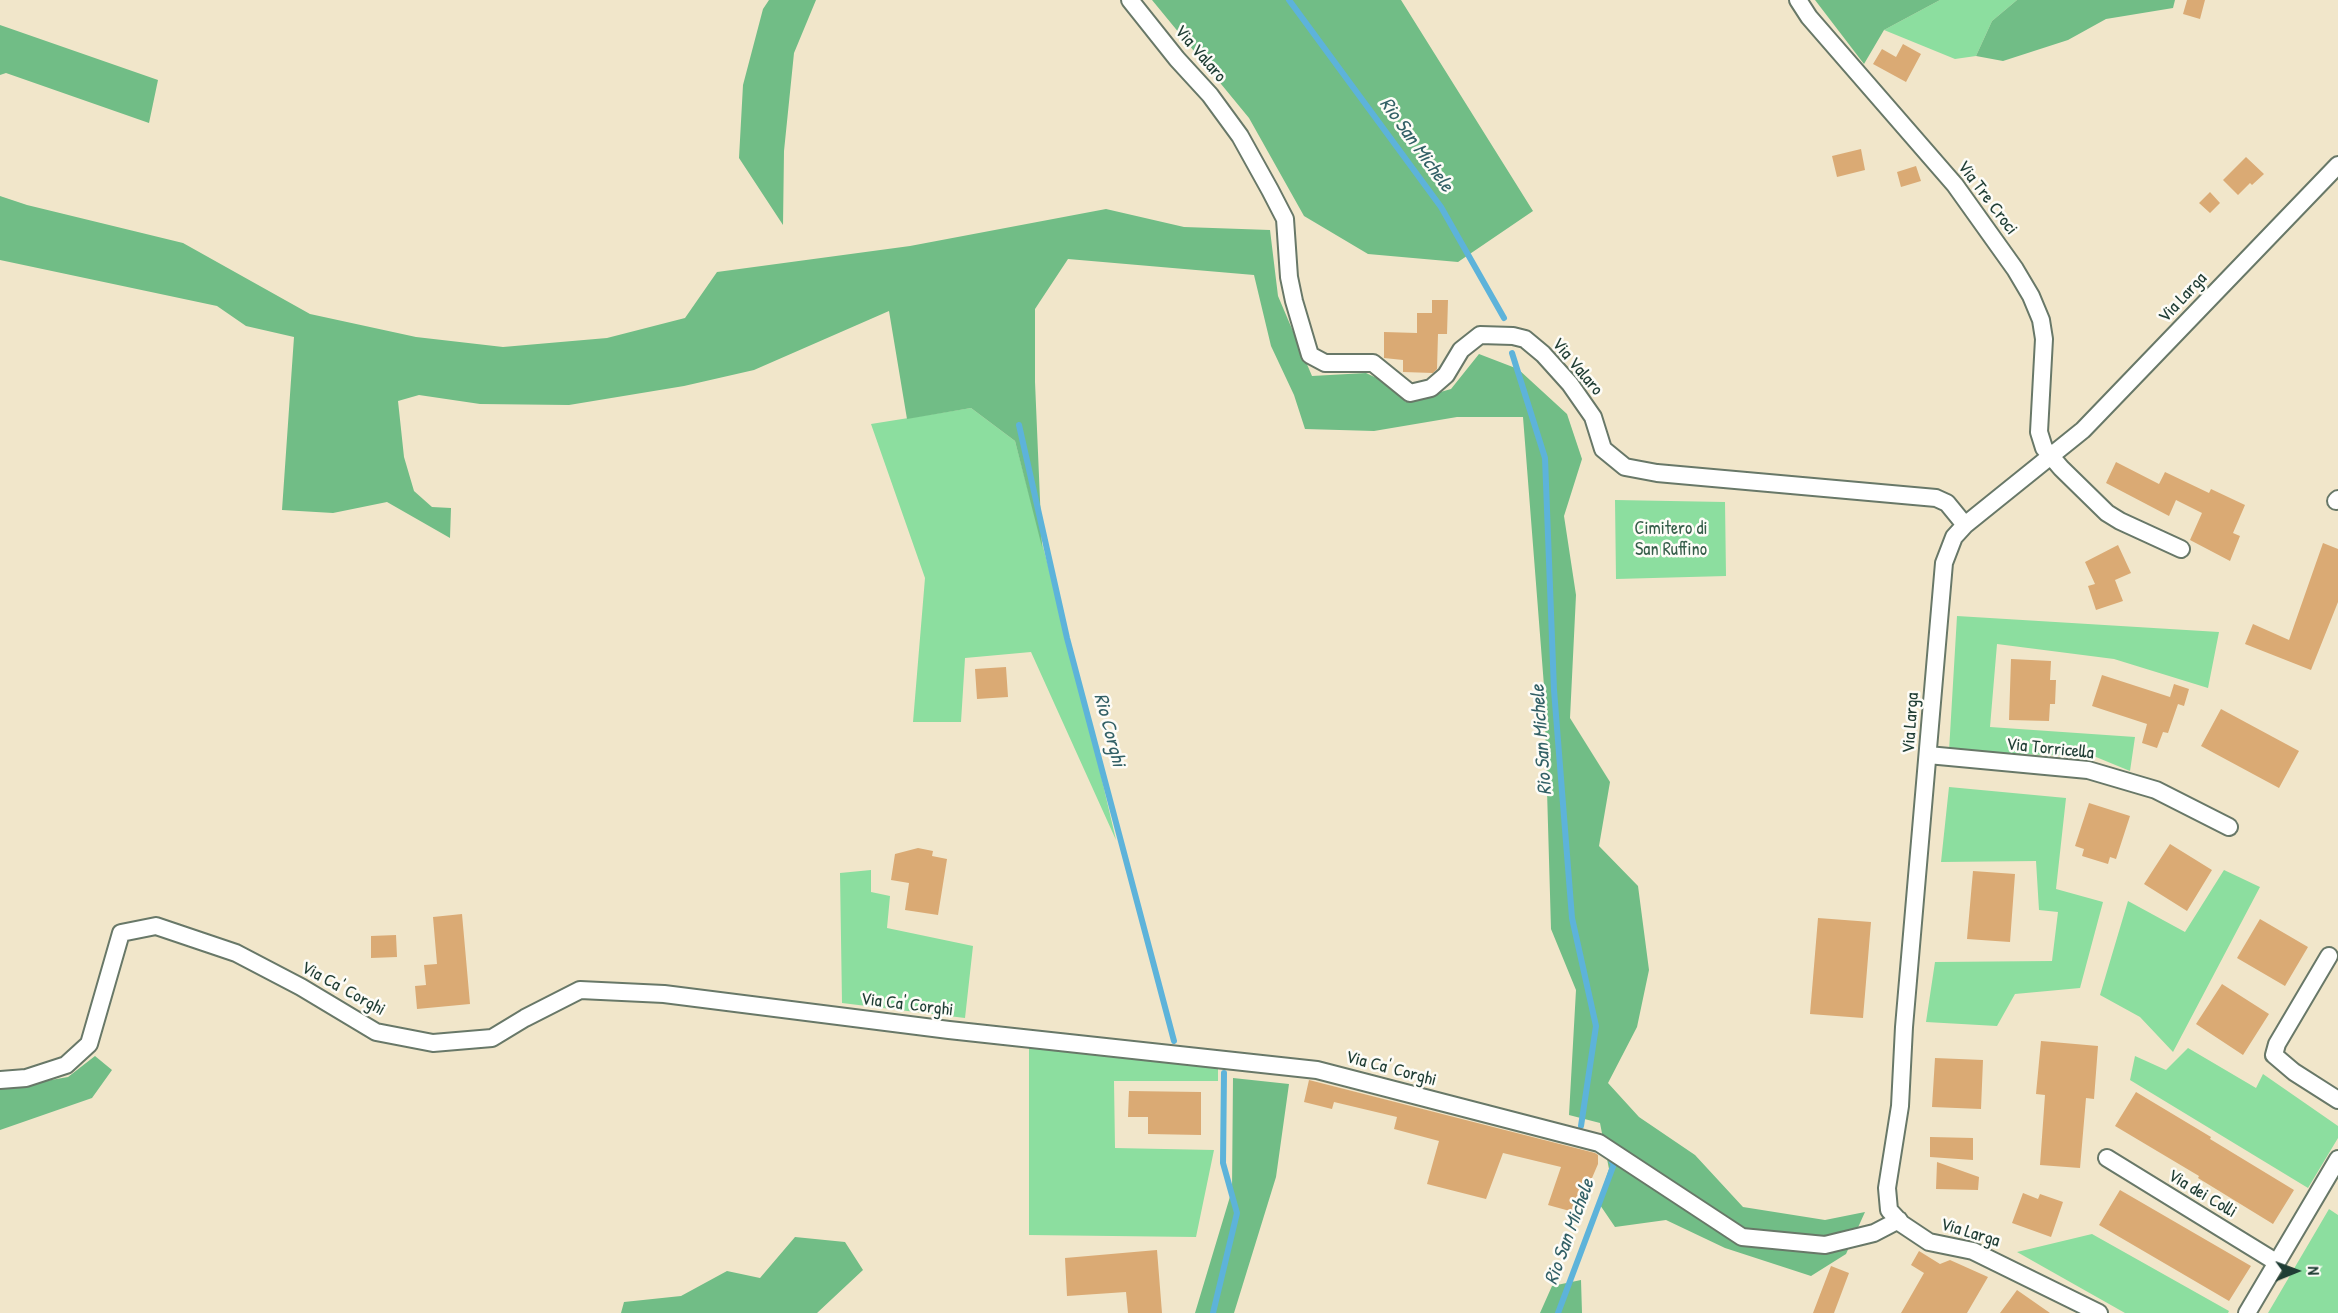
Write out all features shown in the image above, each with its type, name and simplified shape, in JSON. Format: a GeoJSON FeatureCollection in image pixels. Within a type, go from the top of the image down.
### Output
{"type":"FeatureCollection","features":[{"type":"Feature","properties":{"kind":"street","name":"Via Valaro"},"geometry":{"type":"LineString","coordinates":[[1130,0],[1177,59],[1210,95],[1240,136],[1285,219],[1292,293],[1310,355],[1325,363],[1373,363],[1410,393],[1431,388],[1446,375],[1461,350],[1480,335],[1513,336],[1525,339],[1543,354],[1570,384],[1593,417],[1603,449],[1625,467],[1657,473],[1936,498],[1947,503],[1965,525]]}},
{"type":"Feature","properties":{"kind":"street","name":"Via Tre Croci"},"geometry":{"type":"LineString","coordinates":[[1798,0],[1809,17],[1955,185],[2015,269],[2031,296],[2041,320],[2044,339],[2040,441],[2069,477],[2107,513],[2181,549]]}},
{"type":"Feature","properties":{"kind":"street","name":"Via Larga"},"geometry":{"type":"LineString","coordinates":[[2099,1313],[1973,1251],[1929,1242],[1889,1210],[1887,1188],[1900,1106],[1904,1028],[1942,578],[1947,552],[1954,537],[1965,525],[2052,456],[2106,408],[2338,165]]}},
{"type":"Feature","properties":{"kind":"street","name":"Via Torricella"},"geometry":{"type":"LineString","coordinates":[[1928,755],[2088,770],[2156,790],[2229,827]]}},
{"type":"Feature","properties":{"kind":"street","name":"Via Ca' Corghi"},"geometry":{"type":"LineString","coordinates":[[0,1080],[26,1078],[66,1065],[89,1044],[121,933],[156,926],[236,953],[301,987],[376,1032],[433,1043],[492,1038],[580,990],[664,994],[950,1030],[1317,1070],[1599,1143],[1742,1237],[1825,1245],[1874,1233],[1899,1220]]}},
{"type":"Feature","properties":{"kind":"street"},"geometry":{"type":"LineString","coordinates":[[2329,956],[2277,1044],[2274,1055],[2294,1072],[2338,1100]]}},
{"type":"Feature","properties":{"kind":"street","name":"Via dei Colli"},"geometry":{"type":"LineString","coordinates":[[2107,1158],[2276,1262]]}},
{"type":"Feature","properties":{"kind":"street"},"geometry":{"type":"LineString","coordinates":[[2247,1313],[2338,1159]]}},
{"type":"Feature","properties":{"kind":"green space"},"geometry":{"type":"Polygon","coordinates":[[[769,0],[816,0],[794,53],[784,151],[783,225],[739,158],[743,85],[763,9],[769,0]]]}},
{"type":"Feature","properties":{"kind":"green space"},"geometry":{"type":"Polygon","coordinates":[[[1152,0],[1401,0],[1533,211],[1458,262],[1368,254],[1304,216],[1249,118],[1152,0]]]}},
{"type":"Feature","properties":{"kind":"green space"},"geometry":{"type":"Polygon","coordinates":[[[1815,0],[1940,0],[1884,30],[1864,64],[1815,0]]]}},
{"type":"Feature","properties":{"kind":"green space"},"geometry":{"type":"Polygon","coordinates":[[[1940,0],[2017,0],[1992,21],[1976,56],[1955,59],[1884,30],[1940,0]]]}},
{"type":"Feature","properties":{"kind":"green space"},"geometry":{"type":"Polygon","coordinates":[[[2017,0],[2175,0],[2173,8],[2106,19],[2068,40],[2003,61],[1976,56],[1992,21],[2017,0]]]}},
{"type":"Feature","properties":{"kind":"green space"},"geometry":{"type":"Polygon","coordinates":[[[0,25],[158,80],[149,123],[6,73],[0,75],[0,25]]]}},
{"type":"Feature","properties":{"kind":"green space"},"geometry":{"type":"Polygon","coordinates":[[[0,196],[27,205],[183,243],[310,314],[416,337],[503,347],[607,338],[685,318],[717,272],[910,246],[1106,209],[1184,227],[1270,230],[1278,296],[1312,376],[1366,373],[1383,381],[1406,402],[1451,389],[1479,354],[1518,369],[1567,414],[1582,459],[1564,516],[1576,595],[1570,718],[1610,782],[1599,846],[1638,886],[1649,970],[1637,1027],[1608,1083],[1639,1117],[1695,1155],[1743,1207],[1825,1220],[1865,1212],[1846,1254],[1811,1276],[1725,1248],[1666,1220],[1615,1227],[1598,1202],[1609,1169],[1600,1123],[1569,1115],[1576,990],[1551,929],[1544,686],[1523,417],[1457,417],[1374,431],[1305,429],[1294,395],[1271,346],[1254,275],[1068,259],[1035,309],[1035,382],[1042,547],[1015,441],[971,408],[907,419],[889,311],[754,370],[684,386],[569,405],[480,404],[419,395],[398,401],[404,457],[414,491],[432,507],[451,508],[450,538],[387,502],[333,513],[282,510],[294,337],[246,326],[217,306],[0,260],[0,196]]]}},
{"type":"Feature","properties":{"kind":"green space"},"geometry":{"type":"Polygon","coordinates":[[[971,408],[1015,441],[1080,686],[1116,840],[1031,652],[965,658],[961,722],[913,722],[925,578],[871,424],[971,408]]]}},
{"type":"Feature","properties":{"kind":"green space","name":"Cimitero di San Ruffino"},"geometry":{"type":"Polygon","coordinates":[[[1615,500],[1725,502],[1726,576],[1616,579],[1615,500]]]}},
{"type":"Feature","properties":{"kind":"green space"},"geometry":{"type":"Polygon","coordinates":[[[1957,616],[2219,632],[2208,688],[2114,659],[1997,644],[1990,727],[2135,737],[2130,771],[2096,757],[1949,751],[1957,616]]]}},
{"type":"Feature","properties":{"kind":"green space"},"geometry":{"type":"Polygon","coordinates":[[[1949,787],[2066,798],[2056,889],[2103,902],[2080,988],[2015,994],[1997,1026],[1926,1022],[1935,962],[2052,961],[2058,912],[2039,910],[2036,861],[1941,862],[1949,787]]]}},
{"type":"Feature","properties":{"kind":"green space"},"geometry":{"type":"Polygon","coordinates":[[[871,870],[871,892],[890,896],[887,928],[973,946],[965,1018],[842,1003],[840,873],[871,870]]]}},
{"type":"Feature","properties":{"kind":"green space"},"geometry":{"type":"Polygon","coordinates":[[[2224,870],[2260,887],[2173,1052],[2140,1017],[2100,995],[2128,901],[2185,932],[2224,870]]]}},
{"type":"Feature","properties":{"kind":"green space"},"geometry":{"type":"Polygon","coordinates":[[[1029,1048],[1218,1066],[1218,1081],[1114,1081],[1115,1148],[1214,1150],[1196,1237],[1029,1235],[1029,1048]]]}},
{"type":"Feature","properties":{"kind":"green space"},"geometry":{"type":"Polygon","coordinates":[[[2188,1048],[2256,1088],[2263,1074],[2338,1126],[2338,1138],[2308,1188],[2130,1080],[2135,1056],[2166,1070],[2188,1048]]]}},
{"type":"Feature","properties":{"kind":"green space"},"geometry":{"type":"Polygon","coordinates":[[[95,1056],[112,1070],[92,1098],[0,1130],[0,1089],[68,1077],[95,1056]]]}},
{"type":"Feature","properties":{"kind":"green space"},"geometry":{"type":"Polygon","coordinates":[[[1233,1078],[1289,1084],[1276,1177],[1234,1313],[1195,1313],[1232,1190],[1233,1078]]]}},
{"type":"Feature","properties":{"kind":"green space"},"geometry":{"type":"Polygon","coordinates":[[[2329,1209],[2338,1215],[2338,1313],[2268,1313],[2329,1209]]]}},
{"type":"Feature","properties":{"kind":"green space"},"geometry":{"type":"Polygon","coordinates":[[[2092,1234],[2229,1311],[2228,1313],[2125,1313],[2017,1252],[2092,1234]]]}},
{"type":"Feature","properties":{"kind":"green space"},"geometry":{"type":"Polygon","coordinates":[[[795,1237],[845,1242],[863,1270],[817,1313],[621,1313],[624,1302],[681,1296],[727,1271],[760,1278],[795,1237]]]}},
{"type":"Feature","properties":{"kind":"green space"},"geometry":{"type":"Polygon","coordinates":[[[1581,1280],[1582,1313],[1540,1313],[1552,1286],[1581,1280]]]}},
{"type":"Feature","properties":{"kind":"building"},"geometry":{"type":"Polygon","coordinates":[[[2187,0],[2205,0],[2200,19],[2183,14],[2187,0]]]}},
{"type":"Feature","properties":{"kind":"building"},"geometry":{"type":"Polygon","coordinates":[[[1903,44],[1921,54],[1906,82],[1873,64],[1882,49],[1896,57],[1903,44]]]}},
{"type":"Feature","properties":{"kind":"building"},"geometry":{"type":"Polygon","coordinates":[[[1861,149],[1865,170],[1837,177],[1832,156],[1861,149]]]}},
{"type":"Feature","properties":{"kind":"building"},"geometry":{"type":"Polygon","coordinates":[[[2246,157],[2264,174],[2238,195],[2223,180],[2246,157]]]}},
{"type":"Feature","properties":{"kind":"building"},"geometry":{"type":"Polygon","coordinates":[[[1916,166],[1921,181],[1901,187],[1897,172],[1916,166]]]}},
{"type":"Feature","properties":{"kind":"building"},"geometry":{"type":"Polygon","coordinates":[[[2210,192],[2220,203],[2210,213],[2199,203],[2210,192]]]}},
{"type":"Feature","properties":{"kind":"building"},"geometry":{"type":"Polygon","coordinates":[[[1432,300],[1448,300],[1447,334],[1438,334],[1437,369],[1433,373],[1403,372],[1403,360],[1384,358],[1384,332],[1417,333],[1417,313],[1432,313],[1432,300]]]}},
{"type":"Feature","properties":{"kind":"building"},"geometry":{"type":"Polygon","coordinates":[[[2116,462],[2159,484],[2165,472],[2209,493],[2211,489],[2245,505],[2233,533],[2240,536],[2230,561],[2190,540],[2202,513],[2176,500],[2169,516],[2106,483],[2116,462]]]}},
{"type":"Feature","properties":{"kind":"building"},"geometry":{"type":"Polygon","coordinates":[[[2323,543],[2338,549],[2338,602],[2311,670],[2245,644],[2253,624],[2289,640],[2323,543]]]}},
{"type":"Feature","properties":{"kind":"building"},"geometry":{"type":"Polygon","coordinates":[[[2118,545],[2131,573],[2115,580],[2123,601],[2096,610],[2088,586],[2095,584],[2085,562],[2118,545]]]}},
{"type":"Feature","properties":{"kind":"building"},"geometry":{"type":"Polygon","coordinates":[[[2011,659],[2051,661],[2050,680],[2056,680],[2055,704],[2050,704],[2049,721],[2009,720],[2011,659]]]}},
{"type":"Feature","properties":{"kind":"building"},"geometry":{"type":"Polygon","coordinates":[[[1006,667],[1008,697],[977,699],[975,669],[1006,667]]]}},
{"type":"Feature","properties":{"kind":"building"},"geometry":{"type":"Polygon","coordinates":[[[2102,675],[2170,697],[2174,684],[2189,689],[2184,706],[2178,704],[2168,733],[2163,732],[2157,748],[2142,743],[2147,724],[2092,706],[2102,675]]]}},
{"type":"Feature","properties":{"kind":"building"},"geometry":{"type":"Polygon","coordinates":[[[2221,709],[2299,751],[2279,788],[2201,746],[2221,709]]]}},
{"type":"Feature","properties":{"kind":"building"},"geometry":{"type":"Polygon","coordinates":[[[2089,803],[2130,816],[2116,859],[2110,857],[2108,864],[2082,856],[2084,849],[2075,846],[2089,803]]]}},
{"type":"Feature","properties":{"kind":"building"},"geometry":{"type":"Polygon","coordinates":[[[2170,844],[2212,870],[2187,911],[2144,884],[2170,844]]]}},
{"type":"Feature","properties":{"kind":"building"},"geometry":{"type":"Polygon","coordinates":[[[918,848],[933,851],[932,856],[947,859],[938,915],[905,910],[909,883],[891,880],[895,854],[918,848]]]}},
{"type":"Feature","properties":{"kind":"building"},"geometry":{"type":"Polygon","coordinates":[[[1973,871],[2015,874],[2010,942],[1967,939],[1973,871]]]}},
{"type":"Feature","properties":{"kind":"building"},"geometry":{"type":"Polygon","coordinates":[[[462,914],[470,1004],[417,1009],[415,986],[426,985],[424,965],[437,964],[433,917],[462,914]]]}},
{"type":"Feature","properties":{"kind":"building"},"geometry":{"type":"Polygon","coordinates":[[[1818,918],[1871,922],[1863,1018],[1810,1014],[1818,918]]]}},
{"type":"Feature","properties":{"kind":"building"},"geometry":{"type":"Polygon","coordinates":[[[2260,919],[2308,947],[2285,986],[2237,958],[2260,919]]]}},
{"type":"Feature","properties":{"kind":"building"},"geometry":{"type":"Polygon","coordinates":[[[396,935],[397,957],[371,958],[371,936],[396,935]]]}},
{"type":"Feature","properties":{"kind":"building"},"geometry":{"type":"Polygon","coordinates":[[[2222,984],[2269,1014],[2243,1055],[2196,1024],[2222,984]]]}},
{"type":"Feature","properties":{"kind":"building"},"geometry":{"type":"Polygon","coordinates":[[[2041,1041],[2098,1046],[2094,1099],[2086,1098],[2080,1168],[2040,1165],[2045,1095],[2036,1094],[2041,1041]]]}},
{"type":"Feature","properties":{"kind":"building"},"geometry":{"type":"Polygon","coordinates":[[[1935,1058],[1983,1060],[1981,1109],[1932,1107],[1935,1058]]]}},
{"type":"Feature","properties":{"kind":"building"},"geometry":{"type":"Polygon","coordinates":[[[1309,1080],[1595,1153],[1598,1155],[1598,1164],[1577,1213],[1548,1205],[1561,1167],[1503,1153],[1486,1199],[1427,1184],[1439,1141],[1394,1129],[1397,1117],[1334,1102],[1332,1109],[1304,1102],[1309,1080]]]}},
{"type":"Feature","properties":{"kind":"building"},"geometry":{"type":"Polygon","coordinates":[[[1129,1091],[1201,1092],[1201,1135],[1148,1134],[1148,1117],[1128,1117],[1129,1091]]]}},
{"type":"Feature","properties":{"kind":"building"},"geometry":{"type":"Polygon","coordinates":[[[2136,1092],[2294,1190],[2273,1224],[2115,1126],[2136,1092]]]}},
{"type":"Feature","properties":{"kind":"building"},"geometry":{"type":"Polygon","coordinates":[[[1930,1137],[1973,1138],[1973,1160],[1930,1157],[1930,1137]]]}},
{"type":"Feature","properties":{"kind":"building"},"geometry":{"type":"Polygon","coordinates":[[[1937,1162],[1979,1177],[1978,1190],[1936,1189],[1937,1162]]]}},
{"type":"Feature","properties":{"kind":"building"},"geometry":{"type":"Polygon","coordinates":[[[2120,1190],[2251,1266],[2229,1301],[2099,1225],[2120,1190]]]}},
{"type":"Feature","properties":{"kind":"building"},"geometry":{"type":"Polygon","coordinates":[[[2023,1193],[2038,1199],[2040,1194],[2063,1202],[2051,1237],[2012,1223],[2023,1193]]]}},
{"type":"Feature","properties":{"kind":"building"},"geometry":{"type":"Polygon","coordinates":[[[1157,1250],[1162,1313],[1128,1313],[1126,1292],[1067,1296],[1065,1258],[1157,1250]]]}},
{"type":"Feature","properties":{"kind":"building"},"geometry":{"type":"Polygon","coordinates":[[[1919,1251],[1940,1264],[1950,1260],[1988,1277],[1967,1313],[1901,1313],[1924,1273],[1911,1265],[1919,1251]]]}},
{"type":"Feature","properties":{"kind":"building"},"geometry":{"type":"Polygon","coordinates":[[[1831,1266],[1849,1273],[1834,1313],[1813,1313],[1831,1266]]]}},
{"type":"Feature","properties":{"kind":"building"},"geometry":{"type":"Polygon","coordinates":[[[2017,1290],[2050,1313],[2000,1313],[2017,1290]]]}},
{"type":"Feature","properties":{"kind":"waterway","name":"Rio San Michele"},"geometry":{"type":"LineString","coordinates":[[1289,0],[1441,207],[1504,318]]}},
{"type":"Feature","properties":{"kind":"waterway","name":"Rio San Michele"},"geometry":{"type":"LineString","coordinates":[[1512,353],[1545,458],[1554,690],[1572,918],[1596,1026],[1581,1126]]}},
{"type":"Feature","properties":{"kind":"waterway","name":"Rio Corghi"},"geometry":{"type":"LineString","coordinates":[[1019,425],[1067,638],[1174,1041]]}},
{"type":"Feature","properties":{"kind":"waterway","name":"Rio Corghi"},"geometry":{"type":"LineString","coordinates":[[1213,1313],[1237,1213],[1223,1163],[1224,1073]]}},
{"type":"Feature","properties":{"kind":"waterway","name":"Rio San Michele"},"geometry":{"type":"LineString","coordinates":[[1558,1313],[1614,1164],[1612,1162]]}}]}
